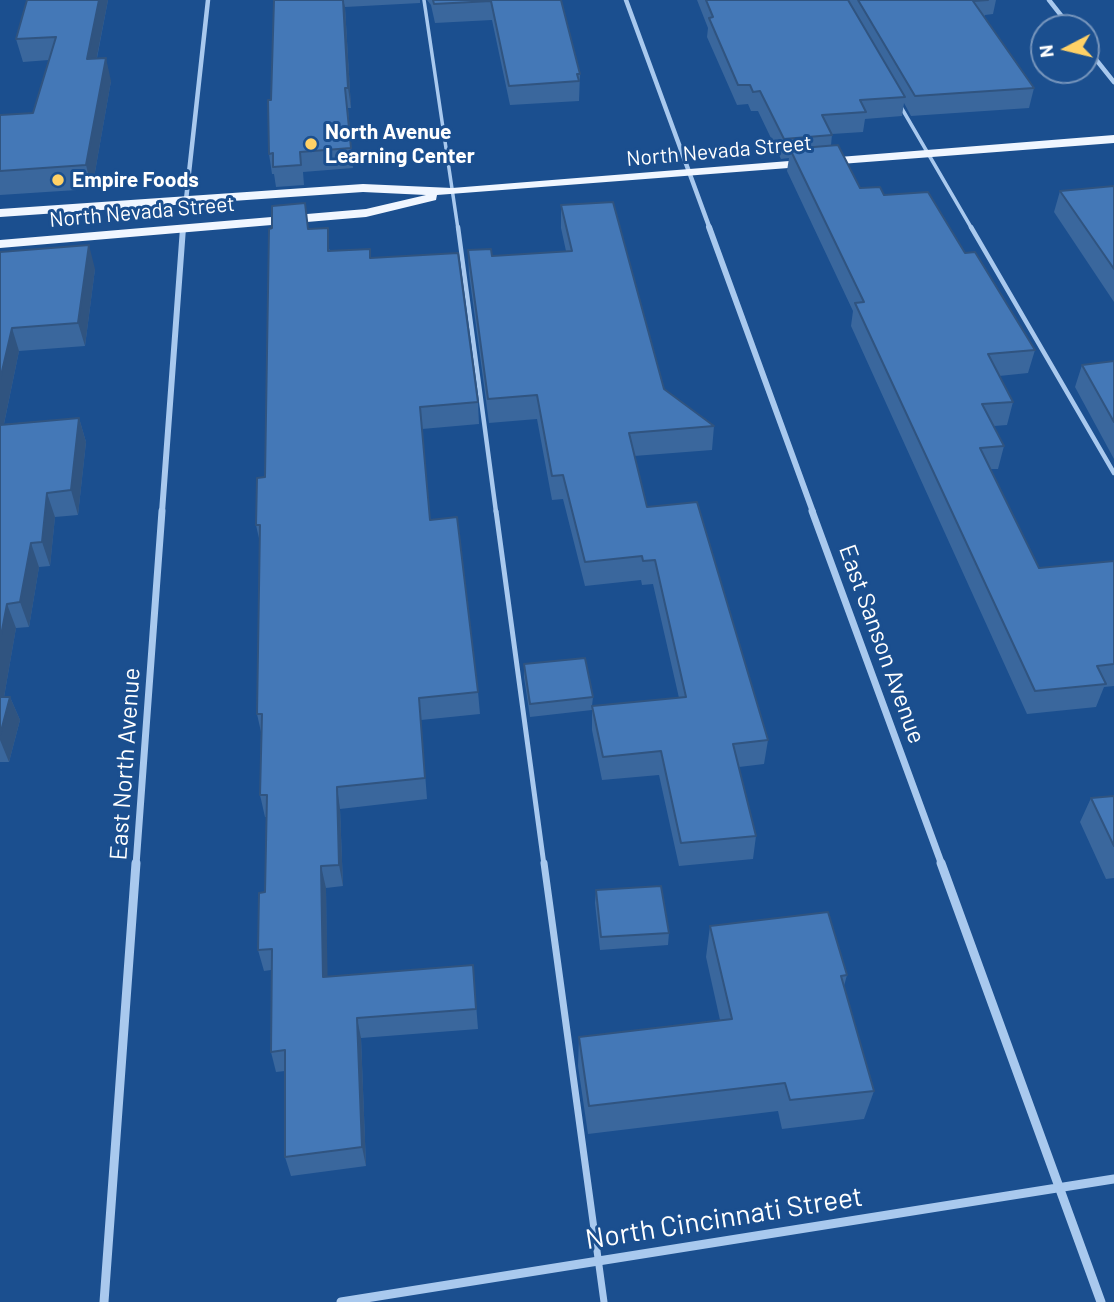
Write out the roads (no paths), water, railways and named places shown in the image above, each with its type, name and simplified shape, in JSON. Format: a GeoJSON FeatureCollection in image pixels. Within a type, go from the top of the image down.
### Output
{"type":"FeatureCollection","features":[{"type":"Feature","properties":{"kind":"main road","name":"North Nevada Street"},"geometry":{"type":"LineString","coordinates":[[0,213],[363,188],[452,192],[1114,139]]}},
{"type":"Feature","properties":{"kind":"main road","name":"North Nevada Street"},"geometry":{"type":"LineString","coordinates":[[0,244],[366,213],[452,192]]}},
{"type":"Feature","properties":{"kind":"street"},"geometry":{"type":"LineString","coordinates":[[186,200],[208,0]]}},
{"type":"Feature","properties":{"kind":"street","name":"East Sanson Avenue"},"geometry":{"type":"LineString","coordinates":[[626,0],[1101,1302]]}},
{"type":"Feature","properties":{"kind":"street"},"geometry":{"type":"LineString","coordinates":[[1049,0],[1060,14]]}},
{"type":"Feature","properties":{"kind":"street"},"geometry":{"type":"LineString","coordinates":[[1100,64],[1114,82]]}},
{"type":"Feature","properties":{"kind":"street","name":"East North Avenue"},"geometry":{"type":"LineString","coordinates":[[104,1302],[183,228]]}},
{"type":"Feature","properties":{"kind":"street","name":"North Cincinnati Street"},"geometry":{"type":"LineString","coordinates":[[341,1302],[1114,1179]]}},
{"type":"Feature","properties":{"kind":"lane"},"geometry":{"type":"LineString","coordinates":[[424,0],[604,1302]]}},
{"type":"Feature","properties":{"kind":"lane"},"geometry":{"type":"LineString","coordinates":[[899,104],[1114,473]]}},
{"type":"Feature","properties":{"kind":"place","name":"North Avenue Learning Center"},"geometry":{"type":"Point","coordinates":[311,144]}},
{"type":"Feature","properties":{"kind":"place","name":"Empire Foods"},"geometry":{"type":"Point","coordinates":[58,180]}}]}
